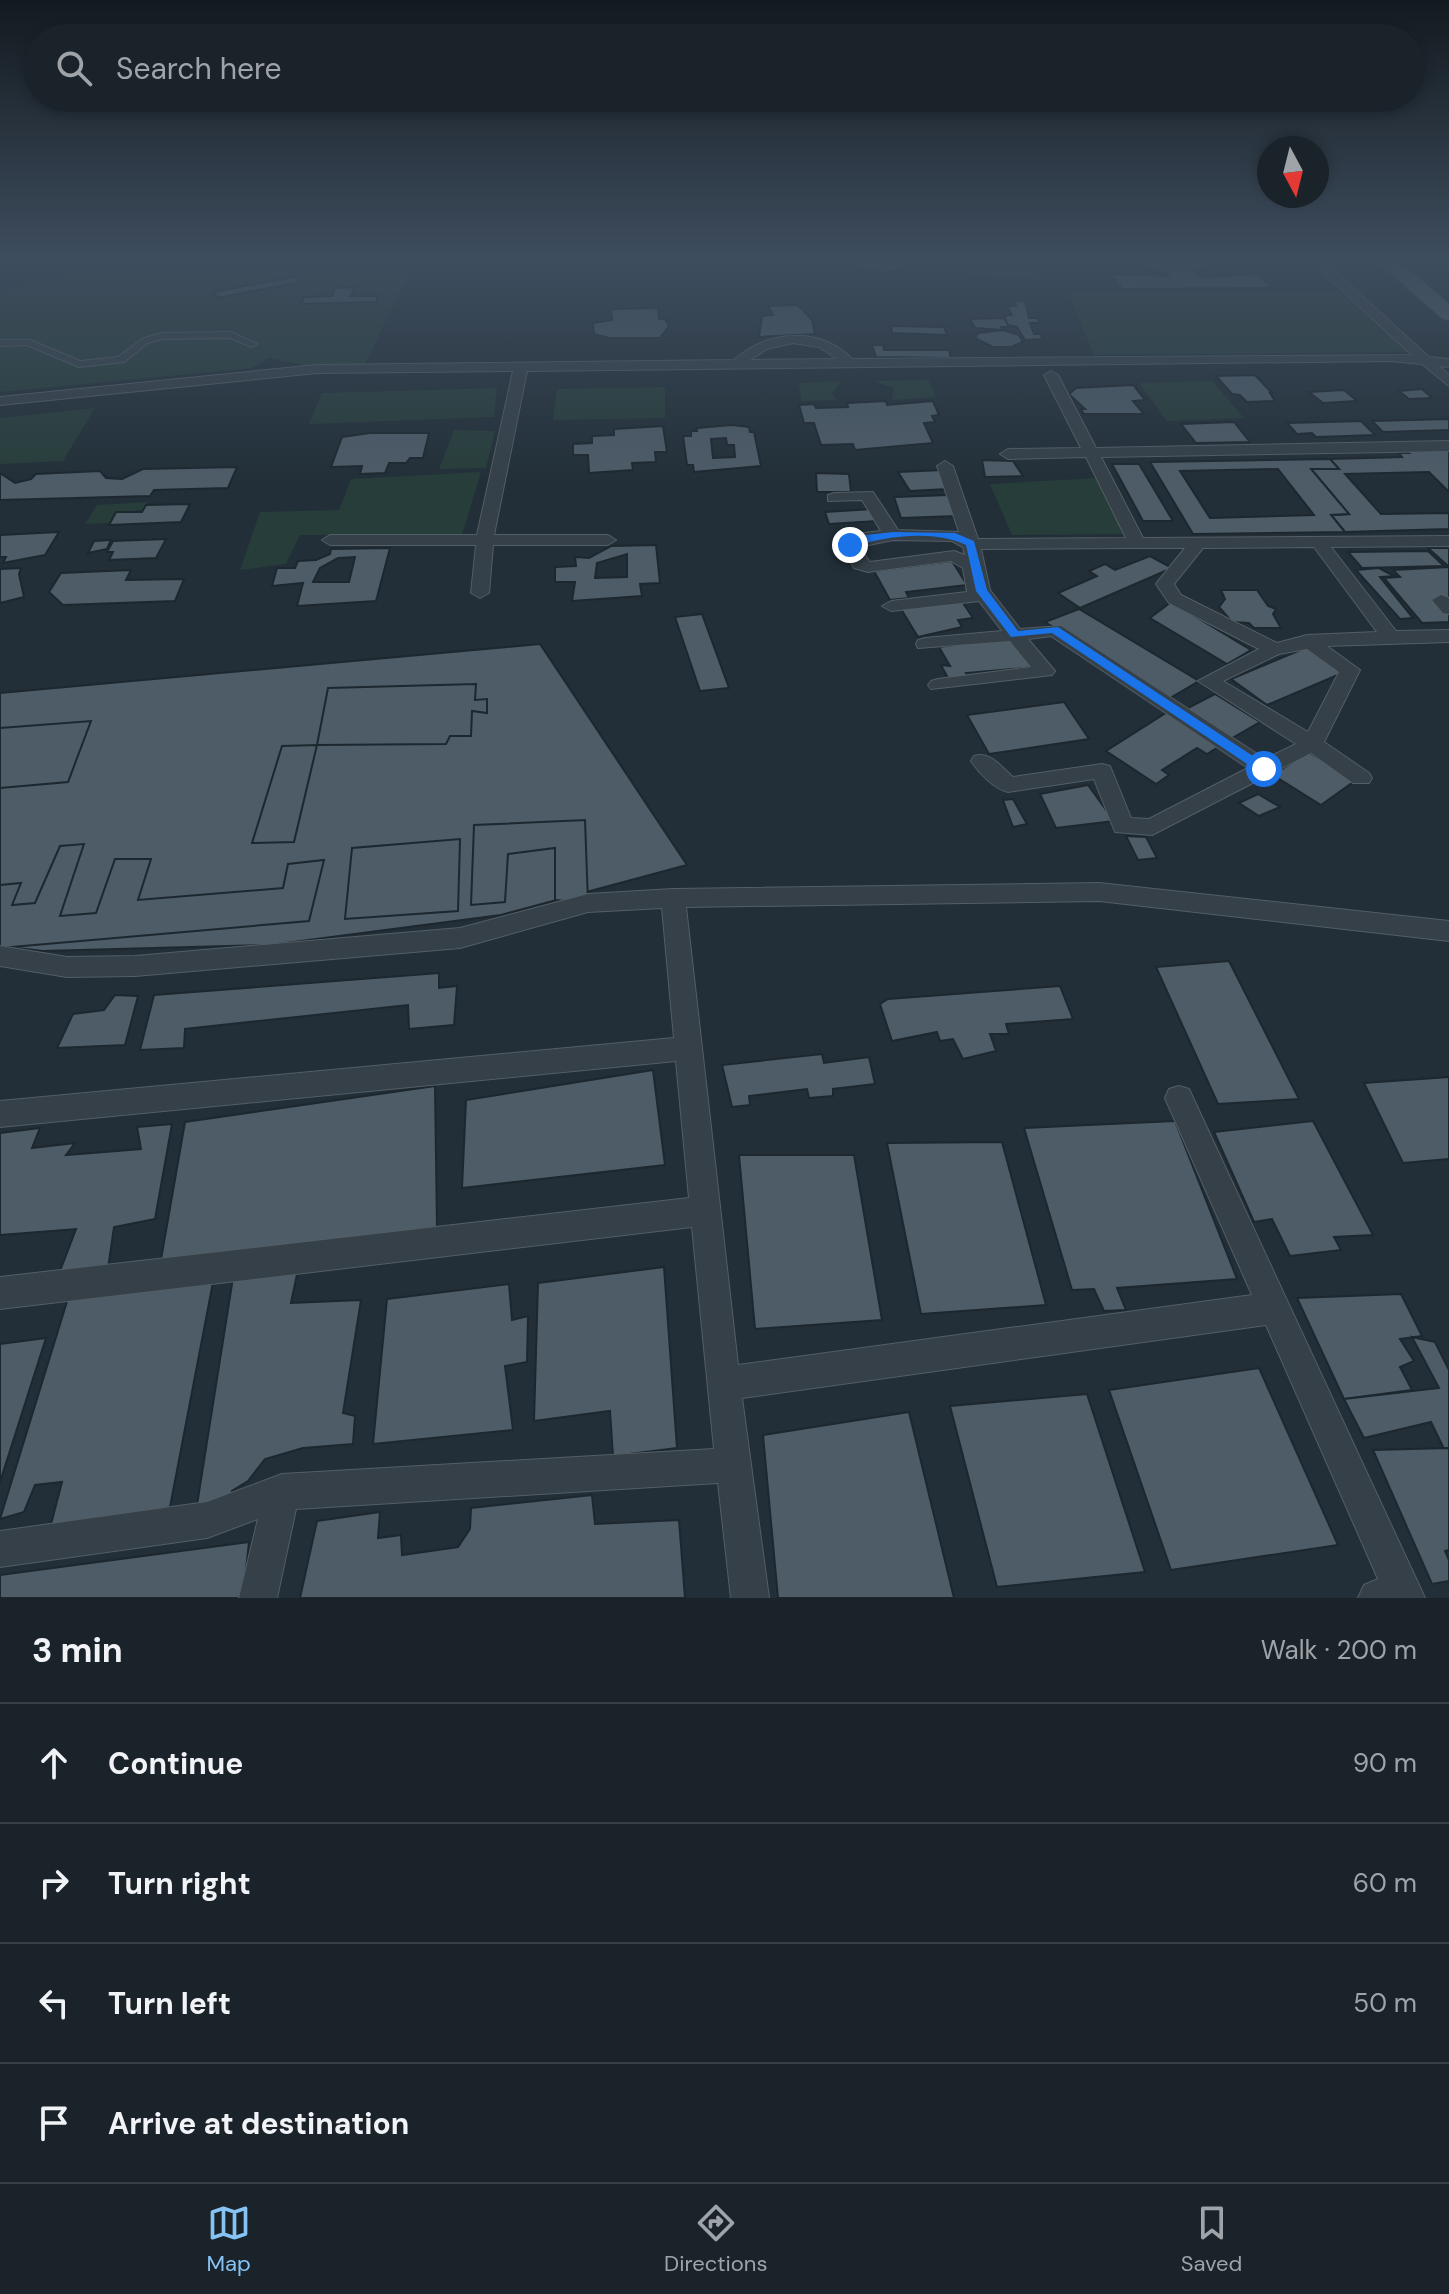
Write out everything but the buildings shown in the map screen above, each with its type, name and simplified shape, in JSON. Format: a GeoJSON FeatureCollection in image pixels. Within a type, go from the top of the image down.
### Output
{"type":"FeatureCollection","features":[{"type":"Feature","properties":{"kind":"street"},"geometry":{"type":"LineString","coordinates":[[1396,334],[1449,382]]}},
{"type":"Feature","properties":{"kind":"street"},"geometry":{"type":"LineString","coordinates":[[0,343],[27,342],[79,364],[121,360],[145,341],[161,336],[231,335],[252,344]]}},
{"type":"Feature","properties":{"kind":"street"},"geometry":{"type":"LineString","coordinates":[[737,365],[754,348],[788,340],[830,347],[849,364]]}},
{"type":"Feature","properties":{"kind":"street"},"geometry":{"type":"LineString","coordinates":[[0,401],[297,383],[737,365],[1390,357],[1449,363]]}},
{"type":"Feature","properties":{"kind":"street"},"geometry":{"type":"LineString","coordinates":[[1085,361],[1093,374]]}},
{"type":"Feature","properties":{"kind":"street"},"geometry":{"type":"LineString","coordinates":[[519,374],[1051,375],[1405,371],[1429,363]]}},
{"type":"Feature","properties":{"kind":"street"},"geometry":{"type":"LineString","coordinates":[[480,593],[485,541],[519,374]]}},
{"type":"Feature","properties":{"kind":"street"},"geometry":{"type":"LineString","coordinates":[[1051,375],[1138,544]]}},
{"type":"Feature","properties":{"kind":"street"},"geometry":{"type":"LineString","coordinates":[[0,412],[122,394]]}},
{"type":"Feature","properties":{"kind":"street"},"geometry":{"type":"LineString","coordinates":[[1008,454],[1449,446]]}},
{"type":"Feature","properties":{"kind":"street"},"geometry":{"type":"LineString","coordinates":[[938,685],[1045,671],[981,591],[971,544],[945,466]]}},
{"type":"Feature","properties":{"kind":"street"},"geometry":{"type":"LineString","coordinates":[[834,498],[867,495],[880,520],[893,535]]}},
{"type":"Feature","properties":{"kind":"street"},"geometry":{"type":"LineString","coordinates":[[891,606],[977,596],[971,565],[954,556],[868,567],[860,564],[850,545],[862,538],[955,536],[971,544],[1449,541]]}},
{"type":"Feature","properties":{"kind":"street"},"geometry":{"type":"LineString","coordinates":[[330,540],[608,540]]}},
{"type":"Feature","properties":{"kind":"street"},"geometry":{"type":"LineString","coordinates":[[1319,542],[1391,638]]}},
{"type":"Feature","properties":{"kind":"street"},"geometry":{"type":"LineString","coordinates":[[1198,543],[1165,584],[1175,599],[1274,649]]}},
{"type":"Feature","properties":{"kind":"street"},"geometry":{"type":"LineString","coordinates":[[925,644],[1054,630],[1264,769]]}},
{"type":"Feature","properties":{"kind":"street"},"geometry":{"type":"LineString","coordinates":[[1361,778],[1312,744],[1208,681],[1274,649],[1307,641],[1449,636]]}},
{"type":"Feature","properties":{"kind":"street"},"geometry":{"type":"LineString","coordinates":[[982,761],[1008,785],[1102,771],[1123,826],[1152,827],[1312,744],[1350,670],[1307,641]]}},
{"type":"Feature","properties":{"kind":"street"},"geometry":{"type":"LineString","coordinates":[[0,956],[67,967],[135,966],[460,938],[588,903],[673,898],[1099,892],[1449,931]]}},
{"type":"Feature","properties":{"kind":"street"},"geometry":{"type":"LineString","coordinates":[[673,898],[723,1384],[750,1598]]}},
{"type":"Feature","properties":{"kind":"street"},"geometry":{"type":"LineString","coordinates":[[0,1114],[688,1048]]}},
{"type":"Feature","properties":{"kind":"street"},"geometry":{"type":"LineString","coordinates":[[1179,1098],[1274,1308],[1396,1596]]}},
{"type":"Feature","properties":{"kind":"street"},"geometry":{"type":"LineString","coordinates":[[0,1293],[705,1211]]}},
{"type":"Feature","properties":{"kind":"street"},"geometry":{"type":"LineString","coordinates":[[723,1384],[1274,1308]]}},
{"type":"Feature","properties":{"kind":"street"},"geometry":{"type":"LineString","coordinates":[[0,1549],[207,1520],[282,1492],[733,1465]]}},
{"type":"Feature","properties":{"kind":"street"},"geometry":{"type":"LineString","coordinates":[[258,1598],[282,1492]]}},
{"type":"Feature","properties":{"kind":"green space"},"geometry":{"type":"Polygon","coordinates":[[[0,334],[380,334],[364,367],[316,368],[269,358],[252,368],[0,392],[0,334]]]}},
{"type":"Feature","properties":{"kind":"green space"},"geometry":{"type":"Polygon","coordinates":[[[1085,334],[1401,334],[1423,352],[1094,355],[1085,334]]]}},
{"type":"Feature","properties":{"kind":"green space"},"geometry":{"type":"Polygon","coordinates":[[[928,380],[936,397],[892,400],[894,388],[874,381],[928,380]]]}},
{"type":"Feature","properties":{"kind":"green space"},"geometry":{"type":"Polygon","coordinates":[[[842,381],[832,393],[837,400],[801,401],[799,383],[842,381]]]}},
{"type":"Feature","properties":{"kind":"green space"},"geometry":{"type":"Polygon","coordinates":[[[1212,381],[1244,418],[1167,421],[1139,383],[1212,381]]]}},
{"type":"Feature","properties":{"kind":"green space"},"geometry":{"type":"Polygon","coordinates":[[[665,387],[665,418],[553,420],[557,389],[665,387]]]}},
{"type":"Feature","properties":{"kind":"green space"},"geometry":{"type":"Polygon","coordinates":[[[497,388],[494,417],[309,424],[322,393],[497,388]]]}},
{"type":"Feature","properties":{"kind":"green space"},"geometry":{"type":"Polygon","coordinates":[[[95,408],[63,461],[0,464],[0,418],[95,408]]]}},
{"type":"Feature","properties":{"kind":"green space"},"geometry":{"type":"Polygon","coordinates":[[[454,430],[495,431],[486,468],[439,469],[454,430]]]}},
{"type":"Feature","properties":{"kind":"green space"},"geometry":{"type":"Polygon","coordinates":[[[481,472],[462,535],[300,535],[286,564],[240,570],[260,512],[339,510],[351,479],[481,472]]]}},
{"type":"Feature","properties":{"kind":"green space"},"geometry":{"type":"Polygon","coordinates":[[[1096,478],[1128,534],[1012,535],[990,484],[1096,478]]]}},
{"type":"Feature","properties":{"kind":"green space"},"geometry":{"type":"Polygon","coordinates":[[[147,502],[143,510],[116,512],[110,523],[85,524],[97,505],[147,502]]]}},
{"type":"Feature","properties":{"kind":"route"},"geometry":{"type":"LineString","coordinates":[[850,545],[862,538],[893,535],[955,536],[971,544],[981,591],[1015,635],[1054,630],[1264,769]]}}]}
